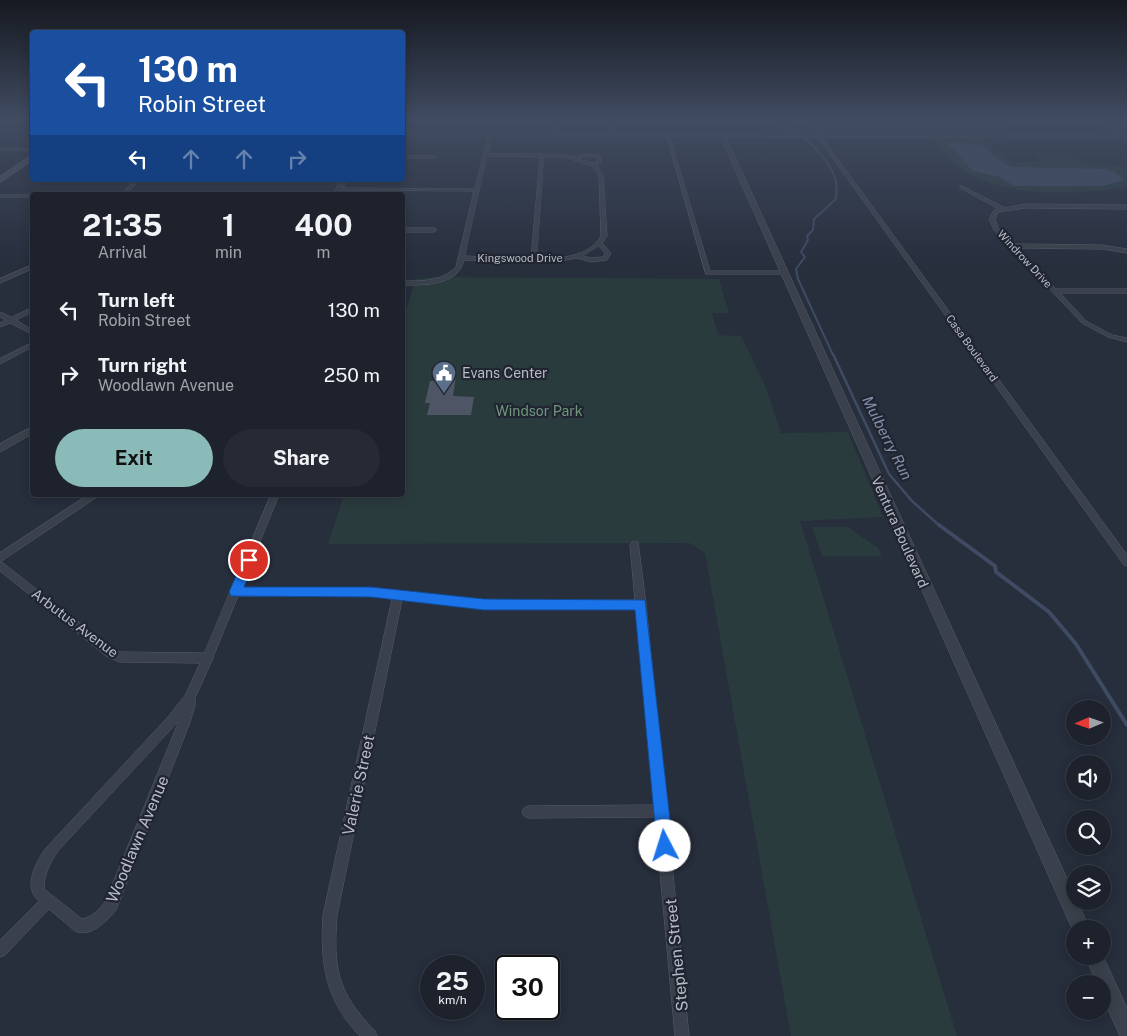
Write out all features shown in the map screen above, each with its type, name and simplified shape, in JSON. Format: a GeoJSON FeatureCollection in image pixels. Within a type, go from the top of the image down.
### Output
{"type":"FeatureCollection","features":[{"type":"Feature","properties":{"kind":"main road"},"geometry":{"type":"LineString","coordinates":[[0,180],[15,169]]}},
{"type":"Feature","properties":{"kind":"street"},"geometry":{"type":"LineString","coordinates":[[405,283],[440,279],[457,271],[462,258],[483,169]]}},
{"type":"Feature","properties":{"kind":"street"},"geometry":{"type":"LineString","coordinates":[[534,259],[541,169]]}},
{"type":"Feature","properties":{"kind":"street","name":"Kingswood Drive"},"geometry":{"type":"LineString","coordinates":[[578,256],[600,244],[605,231],[600,172],[598,169]]}},
{"type":"Feature","properties":{"kind":"street"},"geometry":{"type":"LineString","coordinates":[[677,169],[708,273],[785,273]]}},
{"type":"Feature","properties":{"kind":"street","name":"Ventura Boulevard"},"geometry":{"type":"LineString","coordinates":[[738,169],[895,522],[1077,920]]}},
{"type":"Feature","properties":{"kind":"street","name":"Casa Boulevard"},"geometry":{"type":"LineString","coordinates":[[845,169],[1127,562]]}},
{"type":"Feature","properties":{"kind":"street"},"geometry":{"type":"LineString","coordinates":[[125,192],[136,182]]}},
{"type":"Feature","properties":{"kind":"street"},"geometry":{"type":"LineString","coordinates":[[962,187],[1003,208]]}},
{"type":"Feature","properties":{"kind":"street"},"geometry":{"type":"LineString","coordinates":[[337,192],[478,190]]}},
{"type":"Feature","properties":{"kind":"street"},"geometry":{"type":"LineString","coordinates":[[0,196],[30,196]]}},
{"type":"Feature","properties":{"kind":"street","name":"Windrow Drive"},"geometry":{"type":"LineString","coordinates":[[1127,207],[1026,206],[1003,208],[994,214],[993,224],[1084,322],[1110,336],[1127,340]]}},
{"type":"Feature","properties":{"kind":"street"},"geometry":{"type":"LineString","coordinates":[[405,230],[434,230]]}},
{"type":"Feature","properties":{"kind":"street","name":"Kingswood Drive"},"geometry":{"type":"LineString","coordinates":[[462,258],[534,259],[578,256],[591,260],[605,258],[608,253],[600,244]]}},
{"type":"Feature","properties":{"kind":"street"},"geometry":{"type":"LineString","coordinates":[[1012,246],[1102,247],[1127,251]]}},
{"type":"Feature","properties":{"kind":"street"},"geometry":{"type":"LineString","coordinates":[[0,281],[30,268]]}},
{"type":"Feature","properties":{"kind":"street"},"geometry":{"type":"LineString","coordinates":[[1054,291],[1127,291]]}},
{"type":"Feature","properties":{"kind":"street"},"geometry":{"type":"LineString","coordinates":[[0,325],[30,311]]}},
{"type":"Feature","properties":{"kind":"street"},"geometry":{"type":"LineString","coordinates":[[0,314],[30,331]]}},
{"type":"Feature","properties":{"kind":"street"},"geometry":{"type":"LineString","coordinates":[[0,362],[30,346]]}},
{"type":"Feature","properties":{"kind":"street"},"geometry":{"type":"LineString","coordinates":[[0,448],[30,431]]}},
{"type":"Feature","properties":{"kind":"street"},"geometry":{"type":"LineString","coordinates":[[0,558],[91,497]]}},
{"type":"Feature","properties":{"kind":"street","name":"Woodlawn Avenue"},"geometry":{"type":"LineString","coordinates":[[190,698],[190,706],[184,725],[111,905],[102,916],[88,926],[80,926],[38,892],[36,878],[54,847],[172,721],[190,698],[274,497]]}},
{"type":"Feature","properties":{"kind":"street","name":"Stephen Street"},"geometry":{"type":"LineString","coordinates":[[635,545],[662,811],[682,1036]]}},
{"type":"Feature","properties":{"kind":"street","name":"Arbutus Avenue"},"geometry":{"type":"LineString","coordinates":[[2,570],[110,653],[119,657],[208,658]]}},
{"type":"Feature","properties":{"kind":"street"},"geometry":{"type":"LineString","coordinates":[[236,592],[371,592],[484,605],[641,604]]}},
{"type":"Feature","properties":{"kind":"street","name":"Valerie Street"},"geometry":{"type":"LineString","coordinates":[[370,1036],[341,1003],[330,976],[327,946],[330,915],[398,595]]}},
{"type":"Feature","properties":{"kind":"street"},"geometry":{"type":"LineString","coordinates":[[528,812],[662,811]]}},
{"type":"Feature","properties":{"kind":"street"},"geometry":{"type":"LineString","coordinates":[[0,950],[48,900]]}},
{"type":"Feature","properties":{"kind":"street"},"geometry":{"type":"LineString","coordinates":[[1098,965],[1127,1029]]}},
{"type":"Feature","properties":{"kind":"green space"},"geometry":{"type":"Polygon","coordinates":[[[962,169],[1123,169],[1127,172],[1127,187],[1066,192],[1023,190],[1003,187],[984,181],[962,169]]]}},
{"type":"Feature","properties":{"kind":"green space","name":"Windsor Park"},"geometry":{"type":"Polygon","coordinates":[[[435,277],[719,279],[729,313],[712,313],[718,335],[741,336],[765,385],[781,433],[848,432],[883,517],[800,521],[957,1036],[791,1036],[705,553],[689,543],[328,544],[343,497],[405,497],[405,313],[416,279],[435,277]]]}},
{"type":"Feature","properties":{"kind":"green space"},"geometry":{"type":"Polygon","coordinates":[[[812,527],[848,527],[878,548],[882,556],[822,556],[812,527]]]}},
{"type":"Feature","properties":{"kind":"water"},"geometry":{"type":"Polygon","coordinates":[[[971,169],[1105,169],[1115,172],[1124,180],[1103,186],[1014,186],[1000,177],[971,169]]]}},
{"type":"Feature","properties":{"kind":"building","name":"Evans Center"},"geometry":{"type":"Polygon","coordinates":[[[441,370],[457,370],[453,396],[474,397],[471,415],[427,415],[430,403],[425,403],[430,381],[437,381],[441,370]]]}},
{"type":"Feature","properties":{"kind":"waterway","name":"Mulberry Run"},"geometry":{"type":"LineString","coordinates":[[831,169],[836,182],[835,200],[814,219],[813,230],[807,236],[808,240],[801,252],[805,257],[796,269],[798,279],[833,355]]}},
{"type":"Feature","properties":{"kind":"waterway","name":"Mulberry Run"},"geometry":{"type":"LineString","coordinates":[[833,354],[889,474],[912,501],[940,526]]}},
{"type":"Feature","properties":{"kind":"waterway","name":"Mulberry Run"},"geometry":{"type":"LineString","coordinates":[[939,525],[995,566],[996,572],[1049,612],[1076,644],[1127,725]]}},
{"type":"Feature","properties":{"kind":"place","name":"Evans Center"},"geometry":{"type":"Point","coordinates":[444,394]}},
{"type":"Feature","properties":{"kind":"route"},"geometry":{"type":"LineString","coordinates":[[249,560],[236,592],[371,592],[484,605],[641,604],[665,846]]}}]}
